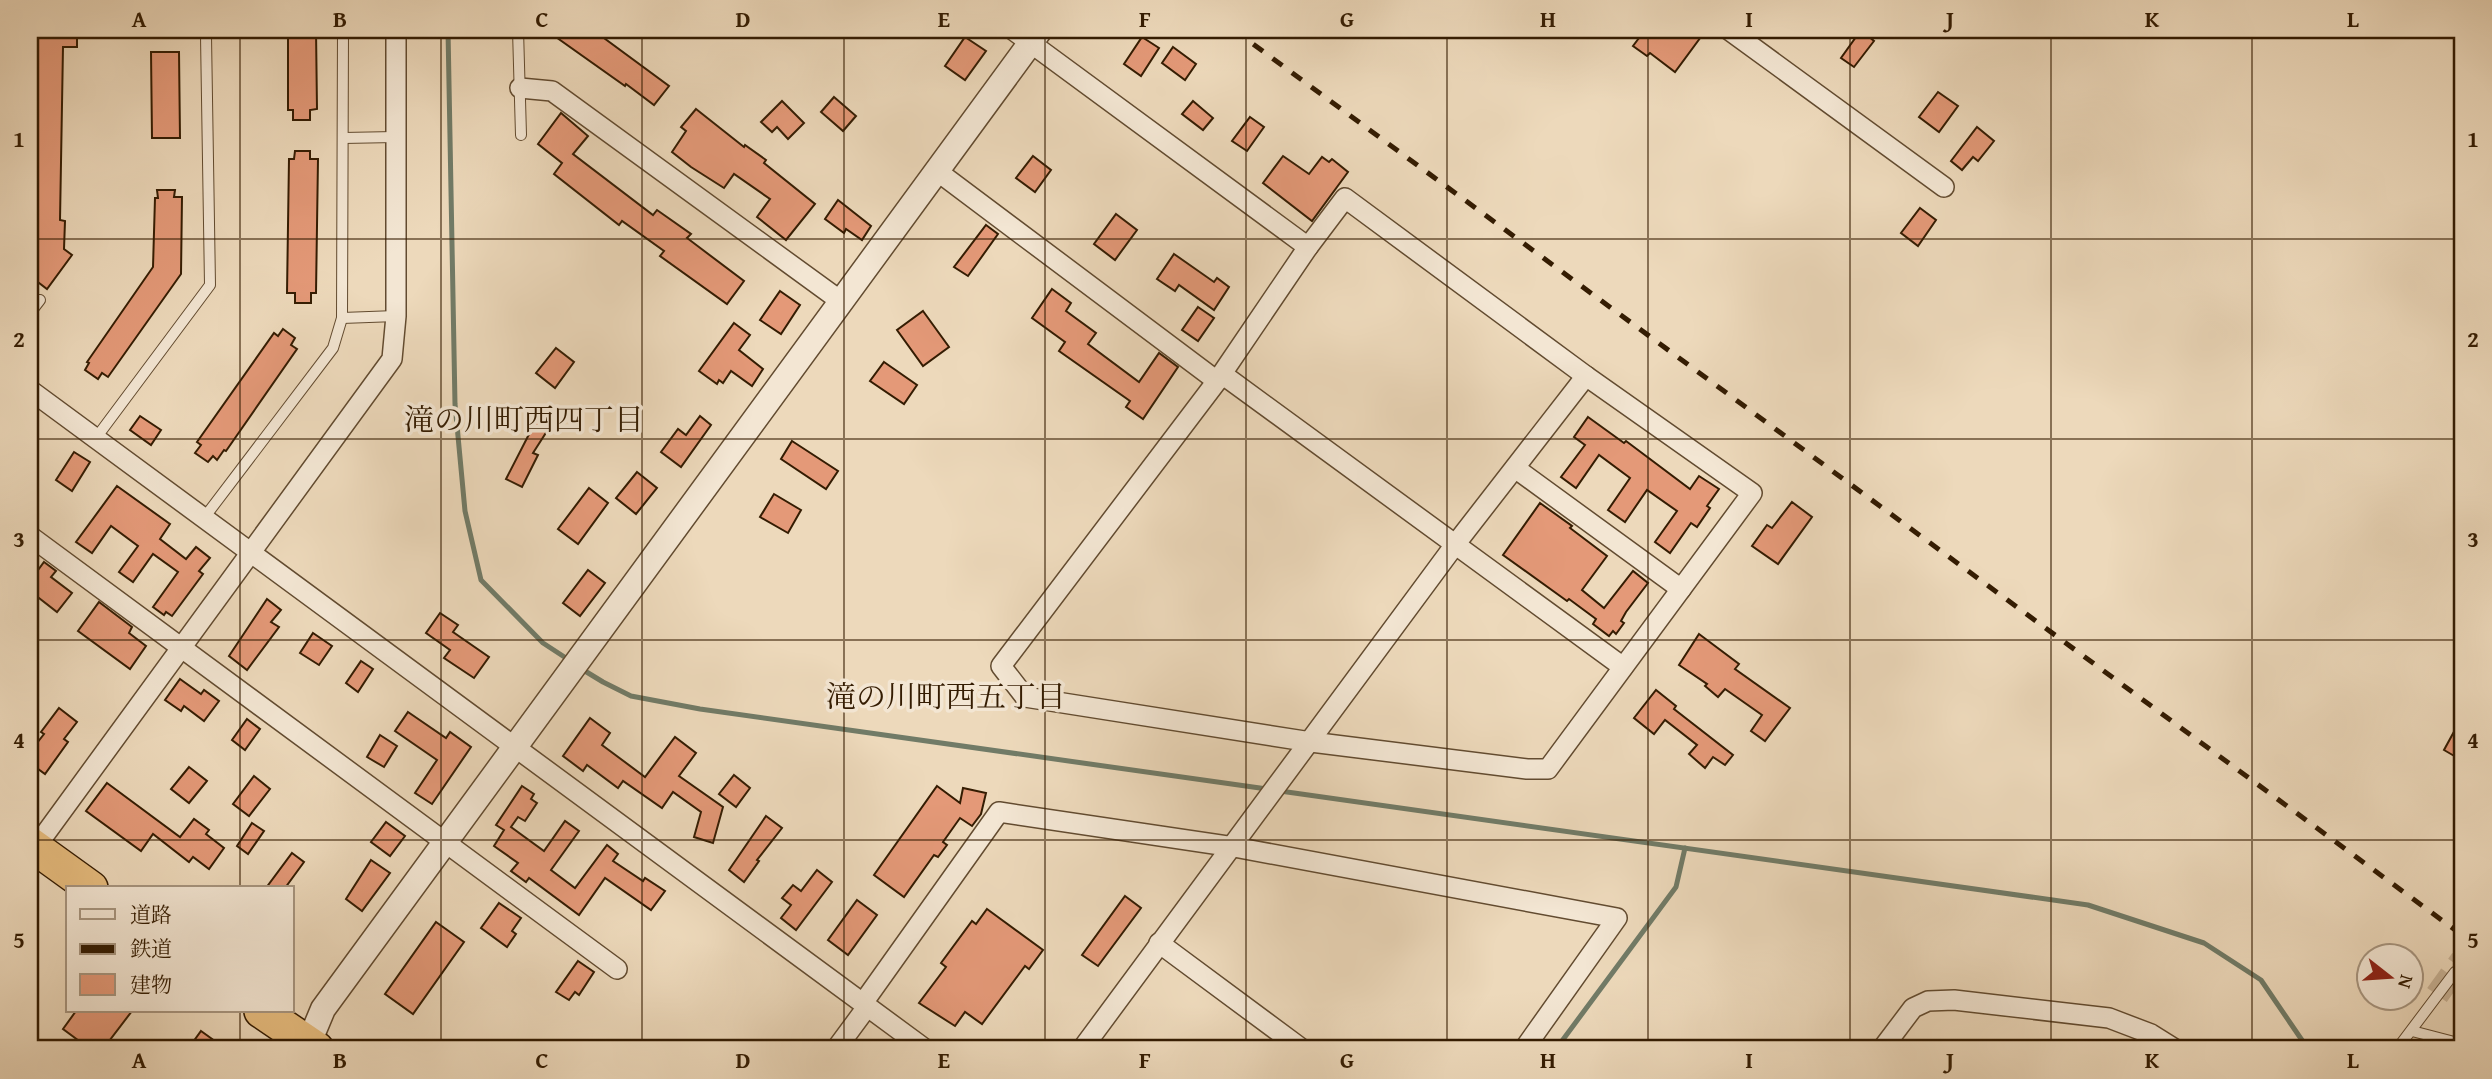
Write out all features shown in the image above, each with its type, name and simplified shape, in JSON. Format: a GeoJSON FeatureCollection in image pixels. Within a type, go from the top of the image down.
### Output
{"type":"FeatureCollection","features":[{"type":"Feature","properties":{"kind":"highway"},"geometry":{"type":"LineString","coordinates":[[32,846],[88,886]]}},
{"type":"Feature","properties":{"kind":"highway"},"geometry":{"type":"LineString","coordinates":[[262,1012],[310,1048]]}},
{"type":"Feature","properties":{"kind":"street"},"geometry":{"type":"LineString","coordinates":[[32,846],[392,359],[396,316],[396,30]]}},
{"type":"Feature","properties":{"kind":"street"},"geometry":{"type":"LineString","coordinates":[[1729,30],[1944,187]]}},
{"type":"Feature","properties":{"kind":"street"},"geometry":{"type":"LineString","coordinates":[[310,1048],[323,1009],[937,171],[1028,34],[1308,247]]}},
{"type":"Feature","properties":{"kind":"street"},"geometry":{"type":"LineString","coordinates":[[520,88],[552,91],[842,302]]}},
{"type":"Feature","properties":{"kind":"street"},"geometry":{"type":"LineString","coordinates":[[937,171],[1219,378],[1623,667]]}},
{"type":"Feature","properties":{"kind":"street"},"geometry":{"type":"LineString","coordinates":[[1345,198],[1586,376],[1752,493],[1548,769],[1527,769],[1311,742],[1025,698],[1002,666],[1219,378],[1308,247],[1345,198]]}},
{"type":"Feature","properties":{"kind":"street"},"geometry":{"type":"LineString","coordinates":[[1082,1049],[1454,546],[1586,376]]}},
{"type":"Feature","properties":{"kind":"street"},"geometry":{"type":"LineString","coordinates":[[30,390],[925,1049]]}},
{"type":"Feature","properties":{"kind":"street"},"geometry":{"type":"LineString","coordinates":[[1515,467],[1681,589]]}},
{"type":"Feature","properties":{"kind":"street"},"geometry":{"type":"LineString","coordinates":[[30,536],[617,969]]}},
{"type":"Feature","properties":{"kind":"street"},"geometry":{"type":"LineString","coordinates":[[836,1049],[999,812],[1234,847],[1617,918],[1524,1049]]}},
{"type":"Feature","properties":{"kind":"street"},"geometry":{"type":"LineString","coordinates":[[1159,943],[1302,1049]]}},
{"type":"Feature","properties":{"kind":"street"},"geometry":{"type":"LineString","coordinates":[[1882,1049],[1913,1008],[1928,1001],[1954,1000],[2109,1018],[2151,1034],[2175,1049]]}},
{"type":"Feature","properties":{"kind":"lane"},"geometry":{"type":"LineString","coordinates":[[96,438],[210,285],[206,36],[210,30]]}},
{"type":"Feature","properties":{"kind":"lane"},"geometry":{"type":"LineString","coordinates":[[204,518],[333,348],[342,318],[343,30]]}},
{"type":"Feature","properties":{"kind":"lane"},"geometry":{"type":"LineString","coordinates":[[518,30],[521,135]]}},
{"type":"Feature","properties":{"kind":"lane"},"geometry":{"type":"LineString","coordinates":[[343,138],[395,136]]}},
{"type":"Feature","properties":{"kind":"lane"},"geometry":{"type":"LineString","coordinates":[[30,313],[40,300]]}},
{"type":"Feature","properties":{"kind":"lane"},"geometry":{"type":"LineString","coordinates":[[342,318],[396,316]]}},
{"type":"Feature","properties":{"kind":"lane"},"geometry":{"type":"LineString","coordinates":[[2397,1049],[2455,972]]}},
{"type":"Feature","properties":{"kind":"lane"},"geometry":{"type":"LineString","coordinates":[[2412,1031],[2462,1044]]}},
{"type":"Feature","properties":{"kind":"building"},"geometry":{"type":"Polygon","coordinates":[[[30,30],[77,30],[77,47],[63,47],[60,220],[65,221],[64,249],[72,255],[47,289],[30,276],[30,30]]]}},
{"type":"Feature","properties":{"kind":"building"},"geometry":{"type":"Polygon","coordinates":[[[288,30],[316,30],[317,109],[310,110],[310,120],[293,120],[293,110],[288,110],[288,30]]]}},
{"type":"Feature","properties":{"kind":"building"},"geometry":{"type":"Polygon","coordinates":[[[546,30],[593,30],[669,86],[654,105],[546,30]]]}},
{"type":"Feature","properties":{"kind":"building"},"geometry":{"type":"Polygon","coordinates":[[[1645,30],[1706,30],[1675,72],[1650,53],[1647,56],[1633,46],[1645,30]]]}},
{"type":"Feature","properties":{"kind":"building"},"geometry":{"type":"Polygon","coordinates":[[[1861,30],[1874,41],[1854,67],[1841,58],[1861,30]]]}},
{"type":"Feature","properties":{"kind":"building"},"geometry":{"type":"Polygon","coordinates":[[[965,37],[986,51],[965,80],[945,66],[965,37]]]}},
{"type":"Feature","properties":{"kind":"building"},"geometry":{"type":"Polygon","coordinates":[[[1142,37],[1159,48],[1141,76],[1124,64],[1142,37]]]}},
{"type":"Feature","properties":{"kind":"building"},"geometry":{"type":"Polygon","coordinates":[[[1173,47],[1196,64],[1185,80],[1162,63],[1173,47]]]}},
{"type":"Feature","properties":{"kind":"building"},"geometry":{"type":"Polygon","coordinates":[[[151,52],[179,52],[180,138],[152,138],[151,52]]]}},
{"type":"Feature","properties":{"kind":"building"},"geometry":{"type":"Polygon","coordinates":[[[1938,92],[1958,106],[1939,132],[1919,117],[1938,92]]]}},
{"type":"Feature","properties":{"kind":"building"},"geometry":{"type":"Polygon","coordinates":[[[834,97],[856,116],[843,131],[821,112],[834,97]]]}},
{"type":"Feature","properties":{"kind":"building"},"geometry":{"type":"Polygon","coordinates":[[[782,101],[804,123],[788,139],[777,127],[772,132],[761,122],[782,101]]]}},
{"type":"Feature","properties":{"kind":"building"},"geometry":{"type":"Polygon","coordinates":[[[1193,101],[1213,118],[1203,130],[1182,114],[1193,101]]]}},
{"type":"Feature","properties":{"kind":"building"},"geometry":{"type":"Polygon","coordinates":[[[696,109],[744,147],[745,145],[766,160],[764,163],[815,204],[786,240],[757,217],[770,199],[734,174],[724,188],[672,152],[686,131],[681,127],[696,109]]]}},
{"type":"Feature","properties":{"kind":"building"},"geometry":{"type":"Polygon","coordinates":[[[561,113],[588,136],[573,154],[653,215],[657,210],[691,234],[687,238],[744,281],[727,304],[660,256],[664,251],[622,221],[619,225],[554,174],[562,163],[538,144],[561,113]]]}},
{"type":"Feature","properties":{"kind":"building"},"geometry":{"type":"Polygon","coordinates":[[[1250,117],[1264,127],[1247,151],[1232,141],[1250,117]]]}},
{"type":"Feature","properties":{"kind":"building"},"geometry":{"type":"Polygon","coordinates":[[[1977,127],[1994,141],[1978,161],[1973,157],[1962,170],[1951,161],[1977,127]]]}},
{"type":"Feature","properties":{"kind":"building"},"geometry":{"type":"Polygon","coordinates":[[[295,151],[310,151],[310,159],[318,159],[316,293],[311,293],[311,303],[295,303],[295,293],[287,293],[289,159],[294,159],[295,151]]]}},
{"type":"Feature","properties":{"kind":"building"},"geometry":{"type":"Polygon","coordinates":[[[1033,156],[1051,170],[1035,192],[1016,178],[1033,156]]]}},
{"type":"Feature","properties":{"kind":"building"},"geometry":{"type":"Polygon","coordinates":[[[1283,156],[1309,174],[1322,157],[1329,162],[1332,159],[1348,172],[1312,221],[1263,183],[1283,156]]]}},
{"type":"Feature","properties":{"kind":"building"},"geometry":{"type":"Polygon","coordinates":[[[157,190],[175,190],[174,197],[182,197],[181,274],[108,377],[102,373],[98,379],[85,370],[89,363],[87,362],[153,267],[157,190]]]}},
{"type":"Feature","properties":{"kind":"building"},"geometry":{"type":"Polygon","coordinates":[[[838,200],[871,226],[862,240],[846,229],[844,233],[825,219],[838,200]]]}},
{"type":"Feature","properties":{"kind":"building"},"geometry":{"type":"Polygon","coordinates":[[[1920,208],[1936,220],[1918,246],[1901,233],[1920,208]]]}},
{"type":"Feature","properties":{"kind":"building"},"geometry":{"type":"Polygon","coordinates":[[[1116,214],[1137,230],[1115,260],[1094,244],[1116,214]]]}},
{"type":"Feature","properties":{"kind":"building"},"geometry":{"type":"Polygon","coordinates":[[[986,225],[998,234],[968,276],[954,267],[986,225]]]}},
{"type":"Feature","properties":{"kind":"building"},"geometry":{"type":"Polygon","coordinates":[[[1174,254],[1214,282],[1217,278],[1229,287],[1214,310],[1179,285],[1175,291],[1157,279],[1174,254]]]}},
{"type":"Feature","properties":{"kind":"building"},"geometry":{"type":"Polygon","coordinates":[[[1052,289],[1071,303],[1066,311],[1096,333],[1088,344],[1139,382],[1159,353],[1178,367],[1143,419],[1126,407],[1130,401],[1059,351],[1065,342],[1032,318],[1052,289]]]}},
{"type":"Feature","properties":{"kind":"building"},"geometry":{"type":"Polygon","coordinates":[[[780,291],[800,305],[781,334],[760,320],[780,291]]]}},
{"type":"Feature","properties":{"kind":"building"},"geometry":{"type":"Polygon","coordinates":[[[1198,307],[1214,318],[1198,341],[1182,330],[1198,307]]]}},
{"type":"Feature","properties":{"kind":"building"},"geometry":{"type":"Polygon","coordinates":[[[923,311],[949,347],[923,366],[897,330],[923,311]]]}},
{"type":"Feature","properties":{"kind":"building"},"geometry":{"type":"Polygon","coordinates":[[[734,323],[750,335],[739,350],[763,369],[752,386],[731,371],[723,383],[719,380],[717,384],[699,371],[734,323]]]}},
{"type":"Feature","properties":{"kind":"building"},"geometry":{"type":"Polygon","coordinates":[[[283,329],[295,338],[291,345],[297,349],[226,451],[224,450],[217,460],[213,456],[208,462],[195,453],[201,445],[197,442],[274,333],[278,336],[283,329]]]}},
{"type":"Feature","properties":{"kind":"building"},"geometry":{"type":"Polygon","coordinates":[[[556,348],[574,362],[555,388],[536,373],[556,348]]]}},
{"type":"Feature","properties":{"kind":"building"},"geometry":{"type":"Polygon","coordinates":[[[884,362],[917,385],[904,404],[870,381],[884,362]]]}},
{"type":"Feature","properties":{"kind":"building"},"geometry":{"type":"Polygon","coordinates":[[[542,409],[556,417],[533,453],[538,455],[522,487],[506,479],[542,409]]]}},
{"type":"Feature","properties":{"kind":"building"},"geometry":{"type":"Polygon","coordinates":[[[140,416],[161,430],[151,445],[130,430],[140,416]]]}},
{"type":"Feature","properties":{"kind":"building"},"geometry":{"type":"Polygon","coordinates":[[[700,416],[711,425],[681,467],[661,452],[678,429],[686,435],[700,416]]]}},
{"type":"Feature","properties":{"kind":"building"},"geometry":{"type":"Polygon","coordinates":[[[1588,417],[1624,443],[1626,441],[1690,489],[1699,476],[1719,489],[1697,527],[1691,523],[1670,553],[1655,542],[1677,511],[1647,490],[1625,522],[1608,510],[1630,478],[1599,455],[1576,488],[1561,477],[1585,445],[1574,437],[1588,417]]]}},
{"type":"Feature","properties":{"kind":"building"},"geometry":{"type":"Polygon","coordinates":[[[792,441],[838,471],[826,489],[781,459],[792,441]]]}},
{"type":"Feature","properties":{"kind":"building"},"geometry":{"type":"Polygon","coordinates":[[[74,452],[90,462],[72,491],[56,480],[74,452]]]}},
{"type":"Feature","properties":{"kind":"building"},"geometry":{"type":"Polygon","coordinates":[[[637,472],[657,488],[636,514],[616,498],[637,472]]]}},
{"type":"Feature","properties":{"kind":"building"},"geometry":{"type":"Polygon","coordinates":[[[117,486],[170,524],[160,539],[186,559],[196,547],[210,558],[199,571],[203,574],[172,616],[166,612],[164,615],[153,607],[178,572],[153,554],[133,582],[119,572],[138,546],[111,526],[92,553],[76,542],[117,486]]]}},
{"type":"Feature","properties":{"kind":"building"},"geometry":{"type":"Polygon","coordinates":[[[589,488],[608,503],[578,544],[558,529],[589,488]]]}},
{"type":"Feature","properties":{"kind":"building"},"geometry":{"type":"Polygon","coordinates":[[[774,494],[801,510],[788,533],[760,517],[774,494]]]}},
{"type":"Feature","properties":{"kind":"building"},"geometry":{"type":"Polygon","coordinates":[[[1792,502],[1812,517],[1778,564],[1752,546],[1767,525],[1772,528],[1792,502]]]}},
{"type":"Feature","properties":{"kind":"building"},"geometry":{"type":"Polygon","coordinates":[[[1540,503],[1607,556],[1582,590],[1604,608],[1633,571],[1648,583],[1626,612],[1621,621],[1624,623],[1616,634],[1613,631],[1609,636],[1593,624],[1596,619],[1503,555],[1540,503]]]}},
{"type":"Feature","properties":{"kind":"building"},"geometry":{"type":"Polygon","coordinates":[[[44,562],[56,571],[51,577],[72,593],[57,612],[30,591],[30,564],[38,570],[44,562]]]}},
{"type":"Feature","properties":{"kind":"building"},"geometry":{"type":"Polygon","coordinates":[[[588,570],[605,583],[580,616],[563,603],[588,570]]]}},
{"type":"Feature","properties":{"kind":"building"},"geometry":{"type":"Polygon","coordinates":[[[267,599],[281,610],[271,622],[279,627],[247,670],[229,656],[267,599]]]}},
{"type":"Feature","properties":{"kind":"building"},"geometry":{"type":"Polygon","coordinates":[[[99,602],[132,627],[129,633],[146,646],[130,669],[78,631],[99,602]]]}},
{"type":"Feature","properties":{"kind":"building"},"geometry":{"type":"Polygon","coordinates":[[[440,613],[458,625],[453,632],[489,657],[474,678],[444,658],[450,650],[426,633],[440,613]]]}},
{"type":"Feature","properties":{"kind":"building"},"geometry":{"type":"Polygon","coordinates":[[[313,633],[332,646],[319,665],[300,653],[313,633]]]}},
{"type":"Feature","properties":{"kind":"building"},"geometry":{"type":"Polygon","coordinates":[[[1699,634],[1739,664],[1735,669],[1790,708],[1765,741],[1751,731],[1762,715],[1725,689],[1718,697],[1705,686],[1707,684],[1679,665],[1699,634]]]}},
{"type":"Feature","properties":{"kind":"building"},"geometry":{"type":"Polygon","coordinates":[[[361,661],[373,669],[358,692],[346,683],[361,661]]]}},
{"type":"Feature","properties":{"kind":"building"},"geometry":{"type":"Polygon","coordinates":[[[180,679],[201,694],[204,690],[219,701],[204,721],[184,706],[181,711],[165,700],[180,679]]]}},
{"type":"Feature","properties":{"kind":"building"},"geometry":{"type":"Polygon","coordinates":[[[1656,690],[1676,706],[1674,709],[1733,755],[1725,765],[1713,757],[1705,768],[1689,754],[1697,745],[1665,720],[1654,734],[1634,718],[1656,690]]]}},
{"type":"Feature","properties":{"kind":"building"},"geometry":{"type":"Polygon","coordinates":[[[59,708],[77,722],[64,739],[68,742],[45,774],[30,763],[30,752],[59,708]]]}},
{"type":"Feature","properties":{"kind":"building"},"geometry":{"type":"Polygon","coordinates":[[[408,712],[446,738],[450,732],[471,747],[432,804],[415,793],[437,760],[395,731],[408,712]]]}},
{"type":"Feature","properties":{"kind":"building"},"geometry":{"type":"Polygon","coordinates":[[[2462,717],[2462,747],[2456,757],[2444,750],[2462,717]]]}},
{"type":"Feature","properties":{"kind":"building"},"geometry":{"type":"Polygon","coordinates":[[[590,718],[610,733],[602,745],[645,777],[675,737],[696,753],[679,776],[723,807],[713,843],[694,837],[701,812],[673,792],[662,808],[623,781],[618,788],[587,765],[583,771],[563,756],[590,718]]]}},
{"type":"Feature","properties":{"kind":"building"},"geometry":{"type":"Polygon","coordinates":[[[247,719],[260,729],[245,750],[232,740],[247,719]]]}},
{"type":"Feature","properties":{"kind":"building"},"geometry":{"type":"Polygon","coordinates":[[[380,735],[397,746],[384,767],[367,757],[380,735]]]}},
{"type":"Feature","properties":{"kind":"building"},"geometry":{"type":"Polygon","coordinates":[[[189,767],[207,781],[189,803],[171,789],[189,767]]]}},
{"type":"Feature","properties":{"kind":"building"},"geometry":{"type":"Polygon","coordinates":[[[734,775],[750,788],[736,807],[719,794],[734,775]]]}},
{"type":"Feature","properties":{"kind":"building"},"geometry":{"type":"Polygon","coordinates":[[[254,776],[270,789],[249,816],[233,804],[254,776]]]}},
{"type":"Feature","properties":{"kind":"building"},"geometry":{"type":"Polygon","coordinates":[[[107,783],[180,837],[194,819],[209,830],[206,834],[224,848],[209,869],[193,857],[189,862],[153,834],[141,851],[86,811],[107,783]]]}},
{"type":"Feature","properties":{"kind":"building"},"geometry":{"type":"Polygon","coordinates":[[[522,786],[534,794],[531,799],[537,803],[525,821],[518,817],[511,827],[544,851],[565,821],[579,831],[551,870],[575,888],[607,845],[618,854],[613,861],[643,881],[645,878],[665,891],[651,910],[605,878],[579,915],[529,878],[526,882],[511,871],[518,863],[494,846],[504,830],[496,825],[522,786]]]}},
{"type":"Feature","properties":{"kind":"building"},"geometry":{"type":"Polygon","coordinates":[[[937,786],[960,803],[963,788],[986,793],[981,814],[972,826],[960,818],[943,842],[947,845],[938,857],[934,855],[904,897],[874,875],[937,786]]]}},
{"type":"Feature","properties":{"kind":"building"},"geometry":{"type":"Polygon","coordinates":[[[766,816],[782,828],[744,882],[729,870],[766,816]]]}},
{"type":"Feature","properties":{"kind":"building"},"geometry":{"type":"Polygon","coordinates":[[[386,822],[405,836],[390,856],[371,842],[386,822]]]}},
{"type":"Feature","properties":{"kind":"building"},"geometry":{"type":"Polygon","coordinates":[[[252,823],[264,831],[248,854],[237,846],[252,823]]]}},
{"type":"Feature","properties":{"kind":"building"},"geometry":{"type":"Polygon","coordinates":[[[292,853],[304,862],[286,886],[267,886],[292,853]]]}},
{"type":"Feature","properties":{"kind":"building"},"geometry":{"type":"Polygon","coordinates":[[[371,860],[390,873],[362,911],[346,899],[371,860]]]}},
{"type":"Feature","properties":{"kind":"building"},"geometry":{"type":"Polygon","coordinates":[[[817,870],[832,882],[796,930],[781,918],[791,905],[782,898],[793,885],[801,891],[817,870]]]}},
{"type":"Feature","properties":{"kind":"building"},"geometry":{"type":"Polygon","coordinates":[[[1125,896],[1141,908],[1098,966],[1082,955],[1125,896]]]}},
{"type":"Feature","properties":{"kind":"building"},"geometry":{"type":"Polygon","coordinates":[[[857,900],[877,915],[848,955],[828,940],[857,900]]]}},
{"type":"Feature","properties":{"kind":"building"},"geometry":{"type":"Polygon","coordinates":[[[499,903],[521,918],[512,931],[516,934],[507,947],[481,928],[499,903]]]}},
{"type":"Feature","properties":{"kind":"building"},"geometry":{"type":"Polygon","coordinates":[[[987,909],[1043,950],[1029,969],[1025,966],[982,1024],[965,1012],[955,1026],[919,1003],[946,967],[941,963],[972,921],[976,924],[987,909]]]}},
{"type":"Feature","properties":{"kind":"building"},"geometry":{"type":"Polygon","coordinates":[[[436,922],[464,942],[413,1014],[385,994],[436,922]]]}},
{"type":"Feature","properties":{"kind":"building"},"geometry":{"type":"Polygon","coordinates":[[[578,961],[594,972],[579,995],[575,992],[569,1000],[556,992],[578,961]]]}},
{"type":"Feature","properties":{"kind":"building"},"geometry":{"type":"Polygon","coordinates":[[[75,1012],[131,1012],[103,1049],[90,1049],[63,1029],[75,1012]]]}},
{"type":"Feature","properties":{"kind":"building"},"geometry":{"type":"Polygon","coordinates":[[[201,1031],[226,1049],[188,1049],[201,1031]]]}},
{"type":"Feature","properties":{"kind":"waterway"},"geometry":{"type":"LineString","coordinates":[[448,30],[455,404],[465,511],[481,580],[543,643],[569,660]]}},
{"type":"Feature","properties":{"kind":"waterway"},"geometry":{"type":"LineString","coordinates":[[580,668],[631,696],[700,709],[1267,789]]}},
{"type":"Feature","properties":{"kind":"waterway"},"geometry":{"type":"LineString","coordinates":[[1280,791],[2088,905],[2204,943],[2261,980],[2308,1049]]}},
{"type":"Feature","properties":{"kind":"waterway"},"geometry":{"type":"LineString","coordinates":[[1556,1049],[1676,887],[1685,848]]}},
{"type":"Feature","properties":{"kind":"tunnel"},"geometry":{"type":"LineString","coordinates":[[2437,995],[2462,960]]}},
{"type":"Feature","properties":{"kind":"railway"},"geometry":{"type":"LineString","coordinates":[[1234,30],[2462,935]]}},
{"type":"Feature","properties":{"kind":"district","name":"滝の川町西四丁目"},"geometry":{"type":"Point","coordinates":[524,419]}},
{"type":"Feature","properties":{"kind":"district","name":"滝の川町西五丁目"},"geometry":{"type":"Point","coordinates":[946,696]}}]}
